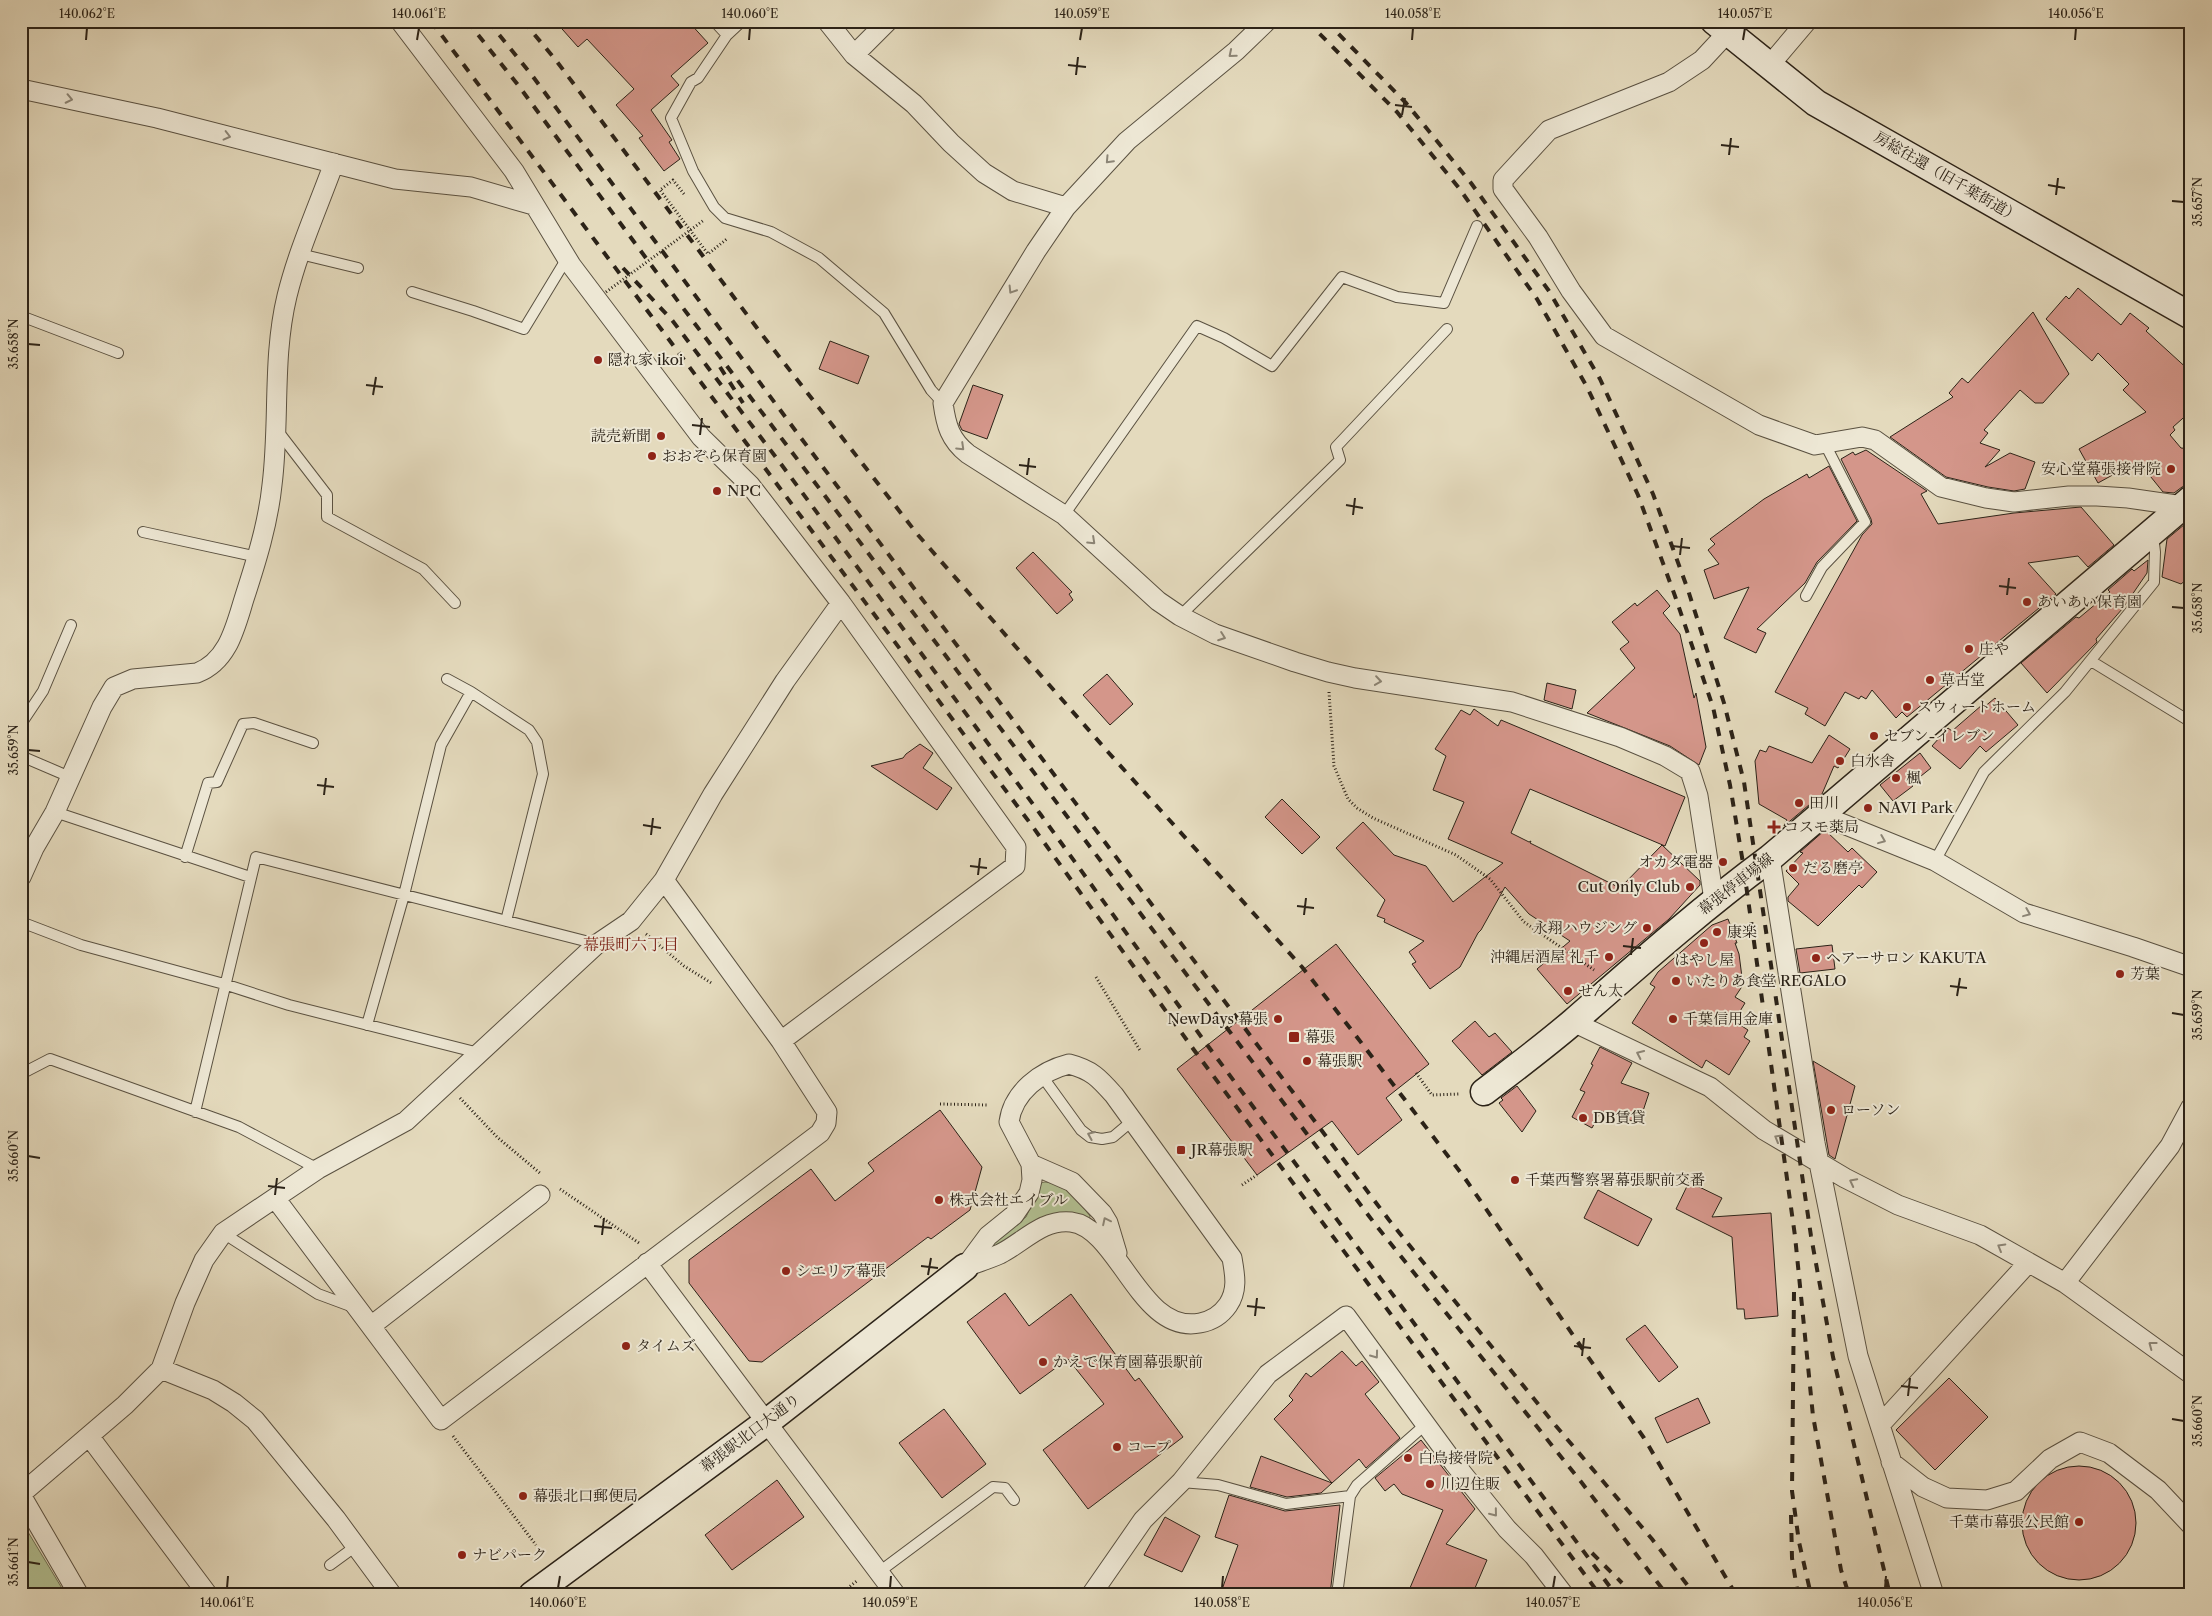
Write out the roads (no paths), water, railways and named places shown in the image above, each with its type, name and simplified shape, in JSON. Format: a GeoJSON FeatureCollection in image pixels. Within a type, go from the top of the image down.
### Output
{"type":"FeatureCollection","features":[{"type":"Feature","properties":{"kind":"street"},"geometry":{"type":"LineString","coordinates":[[400,21],[514,171],[567,258],[701,437],[750,485],[841,603],[1016,847],[1015,866],[782,1041]]}},
{"type":"Feature","properties":{"kind":"street"},"geometry":{"type":"LineString","coordinates":[[827,21],[854,55],[914,104],[984,173],[1014,191],[1066,207]]}},
{"type":"Feature","properties":{"kind":"street"},"geometry":{"type":"LineString","coordinates":[[854,55],[888,21]]}},
{"type":"Feature","properties":{"kind":"street"},"geometry":{"type":"LineString","coordinates":[[1267,21],[1236,51],[1127,141],[1066,207],[1036,251],[943,403],[945,418],[955,444],[1064,515],[1158,601],[1180,616],[1215,634],[1328,672],[1355,678],[1512,702],[1620,737],[1664,756],[1690,771],[1698,796],[1714,900]]}},
{"type":"Feature","properties":{"kind":"street"},"geometry":{"type":"LineString","coordinates":[[1769,66],[1807,21]]}},
{"type":"Feature","properties":{"kind":"street"},"geometry":{"type":"LineString","coordinates":[[1721,27],[1702,60],[1669,82],[1568,121],[1550,130],[1502,180],[1503,189],[1538,237],[1572,291],[1604,336],[1759,425],[1815,445],[1862,437],[1875,440],[1941,487],[1986,498],[2014,502],[2069,496],[2097,496],[2187,503]]}},
{"type":"Feature","properties":{"kind":"street","name":"房総往還（旧千葉街道）"},"geometry":{"type":"LineString","coordinates":[[1721,27],[1816,103],[2191,316]]}},
{"type":"Feature","properties":{"kind":"street"},"geometry":{"type":"LineString","coordinates":[[21,89],[157,118],[395,179],[471,187],[533,205]]}},
{"type":"Feature","properties":{"kind":"street"},"geometry":{"type":"LineString","coordinates":[[21,877],[28,845],[55,812],[102,706],[114,687],[133,679],[197,673],[205,670],[221,657],[230,641],[258,557],[268,516],[273,484],[277,365],[287,297],[300,254],[334,164]]}},
{"type":"Feature","properties":{"kind":"street","name":"幕張停車場線"},"geometry":{"type":"LineString","coordinates":[[1484,1092],[1573,1022],[1613,985],[1714,900],[1770,858],[2187,503]]}},
{"type":"Feature","properties":{"kind":"street"},"geometry":{"type":"LineString","coordinates":[[79,1595],[21,1495],[126,1405],[161,1369],[185,1303],[204,1260],[224,1233],[318,1169],[406,1121],[597,944],[630,920],[664,880],[713,794],[774,697],[841,603]]}},
{"type":"Feature","properties":{"kind":"street"},"geometry":{"type":"LineString","coordinates":[[1821,815],[1935,861],[2024,913],[2133,946],[2191,968]]}},
{"type":"Feature","properties":{"kind":"street"},"geometry":{"type":"LineString","coordinates":[[1770,858],[1819,1163],[1858,1356],[1890,1462],[1934,1595]]}},
{"type":"Feature","properties":{"kind":"street"},"geometry":{"type":"LineString","coordinates":[[276,1198],[441,1420],[824,1128],[828,1117],[827,1112],[782,1041],[664,880]]}},
{"type":"Feature","properties":{"kind":"street"},"geometry":{"type":"LineString","coordinates":[[1573,1022],[1710,1087],[1764,1130],[1819,1163],[1898,1204],[1980,1235],[2065,1283],[2191,1374]]}},
{"type":"Feature","properties":{"kind":"street"},"geometry":{"type":"LineString","coordinates":[[1069,1064],[1096,1074],[1114,1095],[1232,1258],[1236,1277],[1235,1290],[1228,1305],[1219,1314],[1208,1321],[1196,1324],[1182,1323],[1153,1307],[1099,1238],[1086,1228],[1073,1222],[1057,1222],[1044,1226],[1001,1254],[964,1267],[988,1236],[1022,1206],[1029,1193],[1032,1180],[1031,1164],[1009,1122],[1015,1100],[1023,1090],[1053,1068],[1069,1064]]}},
{"type":"Feature","properties":{"kind":"street"},"geometry":{"type":"LineString","coordinates":[[2065,1283],[2170,1146],[2191,1107]]}},
{"type":"Feature","properties":{"kind":"street"},"geometry":{"type":"LineString","coordinates":[[1031,1164],[1072,1182],[1102,1213],[1108,1223],[1122,1267]]}},
{"type":"Feature","properties":{"kind":"street"},"geometry":{"type":"LineString","coordinates":[[371,1326],[540,1195]]}},
{"type":"Feature","properties":{"kind":"street"},"geometry":{"type":"LineString","coordinates":[[647,1262],[896,1595]]}},
{"type":"Feature","properties":{"kind":"street"},"geometry":{"type":"LineString","coordinates":[[1880,1424],[2028,1263]]}},
{"type":"Feature","properties":{"kind":"street","name":"幕張駅北口大通り"},"geometry":{"type":"LineString","coordinates":[[532,1595],[766,1422],[964,1267]]}},
{"type":"Feature","properties":{"kind":"street"},"geometry":{"type":"LineString","coordinates":[[1091,1595],[1143,1520],[1181,1482],[1268,1374],[1346,1316],[1495,1514],[1534,1556],[1564,1595]]}},
{"type":"Feature","properties":{"kind":"street"},"geometry":{"type":"LineString","coordinates":[[161,1369],[213,1390],[234,1403],[255,1420],[356,1546],[392,1595]]}},
{"type":"Feature","properties":{"kind":"street"},"geometry":{"type":"LineString","coordinates":[[88,1436],[208,1595]]}},
{"type":"Feature","properties":{"kind":"street"},"geometry":{"type":"LineString","coordinates":[[1890,1462],[1923,1487],[1947,1498],[1987,1500],[2016,1491],[2050,1459],[2080,1442],[2109,1453],[2158,1490],[2191,1525]]}},
{"type":"Feature","properties":{"kind":"lane"},"geometry":{"type":"LineString","coordinates":[[714,21],[727,35]]}},
{"type":"Feature","properties":{"kind":"lane"},"geometry":{"type":"LineString","coordinates":[[742,21],[727,35],[698,78],[691,82],[671,118],[693,170],[714,207],[725,218],[771,232],[819,258],[884,313],[931,390],[943,403]]}},
{"type":"Feature","properties":{"kind":"lane"},"geometry":{"type":"LineString","coordinates":[[1064,515],[1197,326],[1224,338],[1272,366],[1342,278],[1397,297],[1444,303],[1477,226]]}},
{"type":"Feature","properties":{"kind":"lane"},"geometry":{"type":"LineString","coordinates":[[300,254],[358,268]]}},
{"type":"Feature","properties":{"kind":"lane"},"geometry":{"type":"LineString","coordinates":[[412,292],[473,310],[524,329],[567,258]]}},
{"type":"Feature","properties":{"kind":"lane"},"geometry":{"type":"LineString","coordinates":[[21,316],[118,354]]}},
{"type":"Feature","properties":{"kind":"lane"},"geometry":{"type":"LineString","coordinates":[[1180,616],[1340,460],[1336,446],[1447,329]]}},
{"type":"Feature","properties":{"kind":"lane"},"geometry":{"type":"LineString","coordinates":[[275,428],[327,495],[327,517],[423,569],[455,603]]}},
{"type":"Feature","properties":{"kind":"lane"},"geometry":{"type":"LineString","coordinates":[[1806,596],[1822,567],[1865,522],[1825,444]]}},
{"type":"Feature","properties":{"kind":"lane"},"geometry":{"type":"LineString","coordinates":[[143,532],[258,557]]}},
{"type":"Feature","properties":{"kind":"lane"},"geometry":{"type":"LineString","coordinates":[[1935,861],[1984,772],[2065,692],[2154,582],[2156,552],[2152,533]]}},
{"type":"Feature","properties":{"kind":"lane"},"geometry":{"type":"LineString","coordinates":[[21,724],[43,691],[71,625]]}},
{"type":"Feature","properties":{"kind":"lane"},"geometry":{"type":"LineString","coordinates":[[2091,661],[2191,722]]}},
{"type":"Feature","properties":{"kind":"lane"},"geometry":{"type":"LineString","coordinates":[[447,679],[471,692],[528,730],[537,742],[543,774],[506,922]]}},
{"type":"Feature","properties":{"kind":"lane"},"geometry":{"type":"LineString","coordinates":[[367,1025],[404,895],[441,745],[471,692]]}},
{"type":"Feature","properties":{"kind":"lane"},"geometry":{"type":"LineString","coordinates":[[186,856],[208,783],[218,782],[242,724],[254,723],[313,743]]}},
{"type":"Feature","properties":{"kind":"lane"},"geometry":{"type":"LineString","coordinates":[[21,756],[70,777]]}},
{"type":"Feature","properties":{"kind":"lane"},"geometry":{"type":"LineString","coordinates":[[55,812],[250,877]]}},
{"type":"Feature","properties":{"kind":"lane"},"geometry":{"type":"LineString","coordinates":[[194,1112],[256,857],[597,944]]}},
{"type":"Feature","properties":{"kind":"lane"},"geometry":{"type":"LineString","coordinates":[[21,922],[81,945],[224,984],[289,1005],[479,1053]]}},
{"type":"Feature","properties":{"kind":"lane"},"geometry":{"type":"LineString","coordinates":[[21,1074],[50,1059],[239,1127],[318,1169]]}},
{"type":"Feature","properties":{"kind":"lane"},"geometry":{"type":"LineString","coordinates":[[1042,1076],[1080,1130],[1090,1137],[1102,1139],[1112,1137],[1132,1121]]}},
{"type":"Feature","properties":{"kind":"lane"},"geometry":{"type":"LineString","coordinates":[[224,1233],[318,1294],[356,1308]]}},
{"type":"Feature","properties":{"kind":"lane"},"geometry":{"type":"LineString","coordinates":[[1337,1595],[1350,1496],[1357,1485],[1426,1424]]}},
{"type":"Feature","properties":{"kind":"lane"},"geometry":{"type":"LineString","coordinates":[[1181,1482],[1218,1485],[1286,1504],[1350,1496]]}},
{"type":"Feature","properties":{"kind":"lane"},"geometry":{"type":"LineString","coordinates":[[879,1572],[993,1488],[1005,1488],[1014,1500]]}},
{"type":"Feature","properties":{"kind":"lane"},"geometry":{"type":"LineString","coordinates":[[330,1565],[356,1546]]}},
{"type":"Feature","properties":{"kind":"railway"},"geometry":{"type":"LineString","coordinates":[[431,21],[1030,823],[1194,1050],[1600,1595]]}},
{"type":"Feature","properties":{"kind":"railway"},"geometry":{"type":"LineString","coordinates":[[467,21],[518,85],[680,304],[1375,1224],[1582,1483],[1667,1595]]}},
{"type":"Feature","properties":{"kind":"railway"},"geometry":{"type":"LineString","coordinates":[[488,21],[531,74],[795,430],[1389,1220],[1556,1426],[1652,1539],[1695,1595]]}},
{"type":"Feature","properties":{"kind":"railway"},"geometry":{"type":"LineString","coordinates":[[523,21],[555,59],[760,332],[918,535],[1108,752],[1302,967],[1350,1028],[1464,1177],[1644,1438],[1736,1595]]}},
{"type":"Feature","properties":{"kind":"railway"},"geometry":{"type":"LineString","coordinates":[[1307,21],[1397,112],[1459,188],[1537,299],[1587,387],[1638,495],[1675,596],[1713,707],[1730,785],[1743,863],[1795,1236],[1813,1416],[1841,1570],[1849,1595]]}},
{"type":"Feature","properties":{"kind":"railway"},"geometry":{"type":"LineString","coordinates":[[1326,21],[1406,103],[1471,183],[1549,291],[1600,379],[1653,494],[1688,590],[1724,703],[1744,782],[1811,1236],[1833,1357],[1890,1595]]}},
{"type":"Feature","properties":{"kind":"railway"},"geometry":{"type":"LineString","coordinates":[[623,268],[672,320],[781,464],[1041,815],[1205,1042],[1616,1595]]}},
{"type":"Feature","properties":{"kind":"railway"},"geometry":{"type":"LineString","coordinates":[[720,367],[743,403]]}},
{"type":"Feature","properties":{"kind":"railway"},"geometry":{"type":"LineString","coordinates":[[1794,1292],[1792,1491],[1799,1542],[1811,1595]]}},
{"type":"Feature","properties":{"kind":"railway"},"geometry":{"type":"LineString","coordinates":[[1791,1515],[1792,1558],[1798,1595]]}},
{"type":"Feature","properties":{"kind":"railway"},"geometry":{"type":"LineString","coordinates":[[1592,1553],[1622,1583]]}},
{"type":"Feature","properties":{"kind":"place","name":"隠れ家 ikoi"},"geometry":{"type":"Point","coordinates":[598,360]}},
{"type":"Feature","properties":{"kind":"place","name":"読売新聞"},"geometry":{"type":"Point","coordinates":[661,436]}},
{"type":"Feature","properties":{"kind":"place","name":"おおぞら保育園"},"geometry":{"type":"Point","coordinates":[652,456]}},
{"type":"Feature","properties":{"kind":"place","name":"安心堂幕張接骨院"},"geometry":{"type":"Point","coordinates":[2171,469]}},
{"type":"Feature","properties":{"kind":"place","name":"NPC"},"geometry":{"type":"Point","coordinates":[717,491]}},
{"type":"Feature","properties":{"kind":"place","name":"あいあい保育園"},"geometry":{"type":"Point","coordinates":[2027,602]}},
{"type":"Feature","properties":{"kind":"place","name":"庄や"},"geometry":{"type":"Point","coordinates":[1969,649]}},
{"type":"Feature","properties":{"kind":"place","name":"草古堂"},"geometry":{"type":"Point","coordinates":[1930,680]}},
{"type":"Feature","properties":{"kind":"place","name":"スウィートホーム"},"geometry":{"type":"Point","coordinates":[1907,707]}},
{"type":"Feature","properties":{"kind":"place","name":"セブン-イレブン"},"geometry":{"type":"Point","coordinates":[1874,736]}},
{"type":"Feature","properties":{"kind":"place","name":"白水舎"},"geometry":{"type":"Point","coordinates":[1840,761]}},
{"type":"Feature","properties":{"kind":"place","name":"楓"},"geometry":{"type":"Point","coordinates":[1896,778]}},
{"type":"Feature","properties":{"kind":"place","name":"田川"},"geometry":{"type":"Point","coordinates":[1799,803]}},
{"type":"Feature","properties":{"kind":"place","name":"NAVI Park"},"geometry":{"type":"Point","coordinates":[1868,808]}},
{"type":"Feature","properties":{"kind":"place","name":"コスモ薬局"},"geometry":{"type":"Point","coordinates":[1774,827]}},
{"type":"Feature","properties":{"kind":"place","name":"オカダ電器"},"geometry":{"type":"Point","coordinates":[1723,862]}},
{"type":"Feature","properties":{"kind":"place","name":"だる磨亭"},"geometry":{"type":"Point","coordinates":[1793,868]}},
{"type":"Feature","properties":{"kind":"place","name":"Cut Only Club"},"geometry":{"type":"Point","coordinates":[1690,887]}},
{"type":"Feature","properties":{"kind":"place","name":"永翔ハウジング"},"geometry":{"type":"Point","coordinates":[1647,928]}},
{"type":"Feature","properties":{"kind":"place","name":"康楽"},"geometry":{"type":"Point","coordinates":[1717,932]}},
{"type":"Feature","properties":{"kind":"place","name":"はやし屋"},"geometry":{"type":"Point","coordinates":[1704,943]}},
{"type":"Feature","properties":{"kind":"place","name":"沖縄居酒屋 礼千"},"geometry":{"type":"Point","coordinates":[1609,957]}},
{"type":"Feature","properties":{"kind":"place","name":"ヘアーサロン KAKUTA"},"geometry":{"type":"Point","coordinates":[1816,958]}},
{"type":"Feature","properties":{"kind":"place","name":"芳葉"},"geometry":{"type":"Point","coordinates":[2120,974]}},
{"type":"Feature","properties":{"kind":"place","name":"いたりあ食堂 REGALO"},"geometry":{"type":"Point","coordinates":[1676,981]}},
{"type":"Feature","properties":{"kind":"place","name":"せん太"},"geometry":{"type":"Point","coordinates":[1568,991]}},
{"type":"Feature","properties":{"kind":"place","name":"NewDays 幕張"},"geometry":{"type":"Point","coordinates":[1278,1019]}},
{"type":"Feature","properties":{"kind":"place","name":"千葉信用金庫"},"geometry":{"type":"Point","coordinates":[1673,1019]}},
{"type":"Feature","properties":{"kind":"place","name":"幕張"},"geometry":{"type":"Point","coordinates":[1294,1037]}},
{"type":"Feature","properties":{"kind":"place","name":"幕張駅"},"geometry":{"type":"Point","coordinates":[1307,1061]}},
{"type":"Feature","properties":{"kind":"place","name":"ローソン"},"geometry":{"type":"Point","coordinates":[1831,1110]}},
{"type":"Feature","properties":{"kind":"place","name":"DB賃貸"},"geometry":{"type":"Point","coordinates":[1583,1118]}},
{"type":"Feature","properties":{"kind":"place","name":"JR幕張駅"},"geometry":{"type":"Point","coordinates":[1181,1150]}},
{"type":"Feature","properties":{"kind":"place","name":"千葉西警察署幕張駅前交番"},"geometry":{"type":"Point","coordinates":[1515,1180]}},
{"type":"Feature","properties":{"kind":"place","name":"株式会社エイブル"},"geometry":{"type":"Point","coordinates":[939,1200]}},
{"type":"Feature","properties":{"kind":"place","name":"シエリア幕張"},"geometry":{"type":"Point","coordinates":[786,1271]}},
{"type":"Feature","properties":{"kind":"place","name":"タイムズ"},"geometry":{"type":"Point","coordinates":[626,1346]}},
{"type":"Feature","properties":{"kind":"place","name":"かえで保育園幕張駅前"},"geometry":{"type":"Point","coordinates":[1043,1362]}},
{"type":"Feature","properties":{"kind":"place","name":"コープ"},"geometry":{"type":"Point","coordinates":[1117,1447]}},
{"type":"Feature","properties":{"kind":"place","name":"白鳥接骨院"},"geometry":{"type":"Point","coordinates":[1408,1458]}},
{"type":"Feature","properties":{"kind":"place","name":"川辺住販"},"geometry":{"type":"Point","coordinates":[1430,1484]}},
{"type":"Feature","properties":{"kind":"place","name":"幕張北口郵便局"},"geometry":{"type":"Point","coordinates":[523,1496]}},
{"type":"Feature","properties":{"kind":"place","name":"千葉市幕張公民館"},"geometry":{"type":"Point","coordinates":[2079,1522]}},
{"type":"Feature","properties":{"kind":"place","name":"ナビパーク"},"geometry":{"type":"Point","coordinates":[462,1555]}},
{"type":"Feature","properties":{"kind":"district","name":"幕張町六丁目"},"geometry":{"type":"Point","coordinates":[631,944]}}]}
